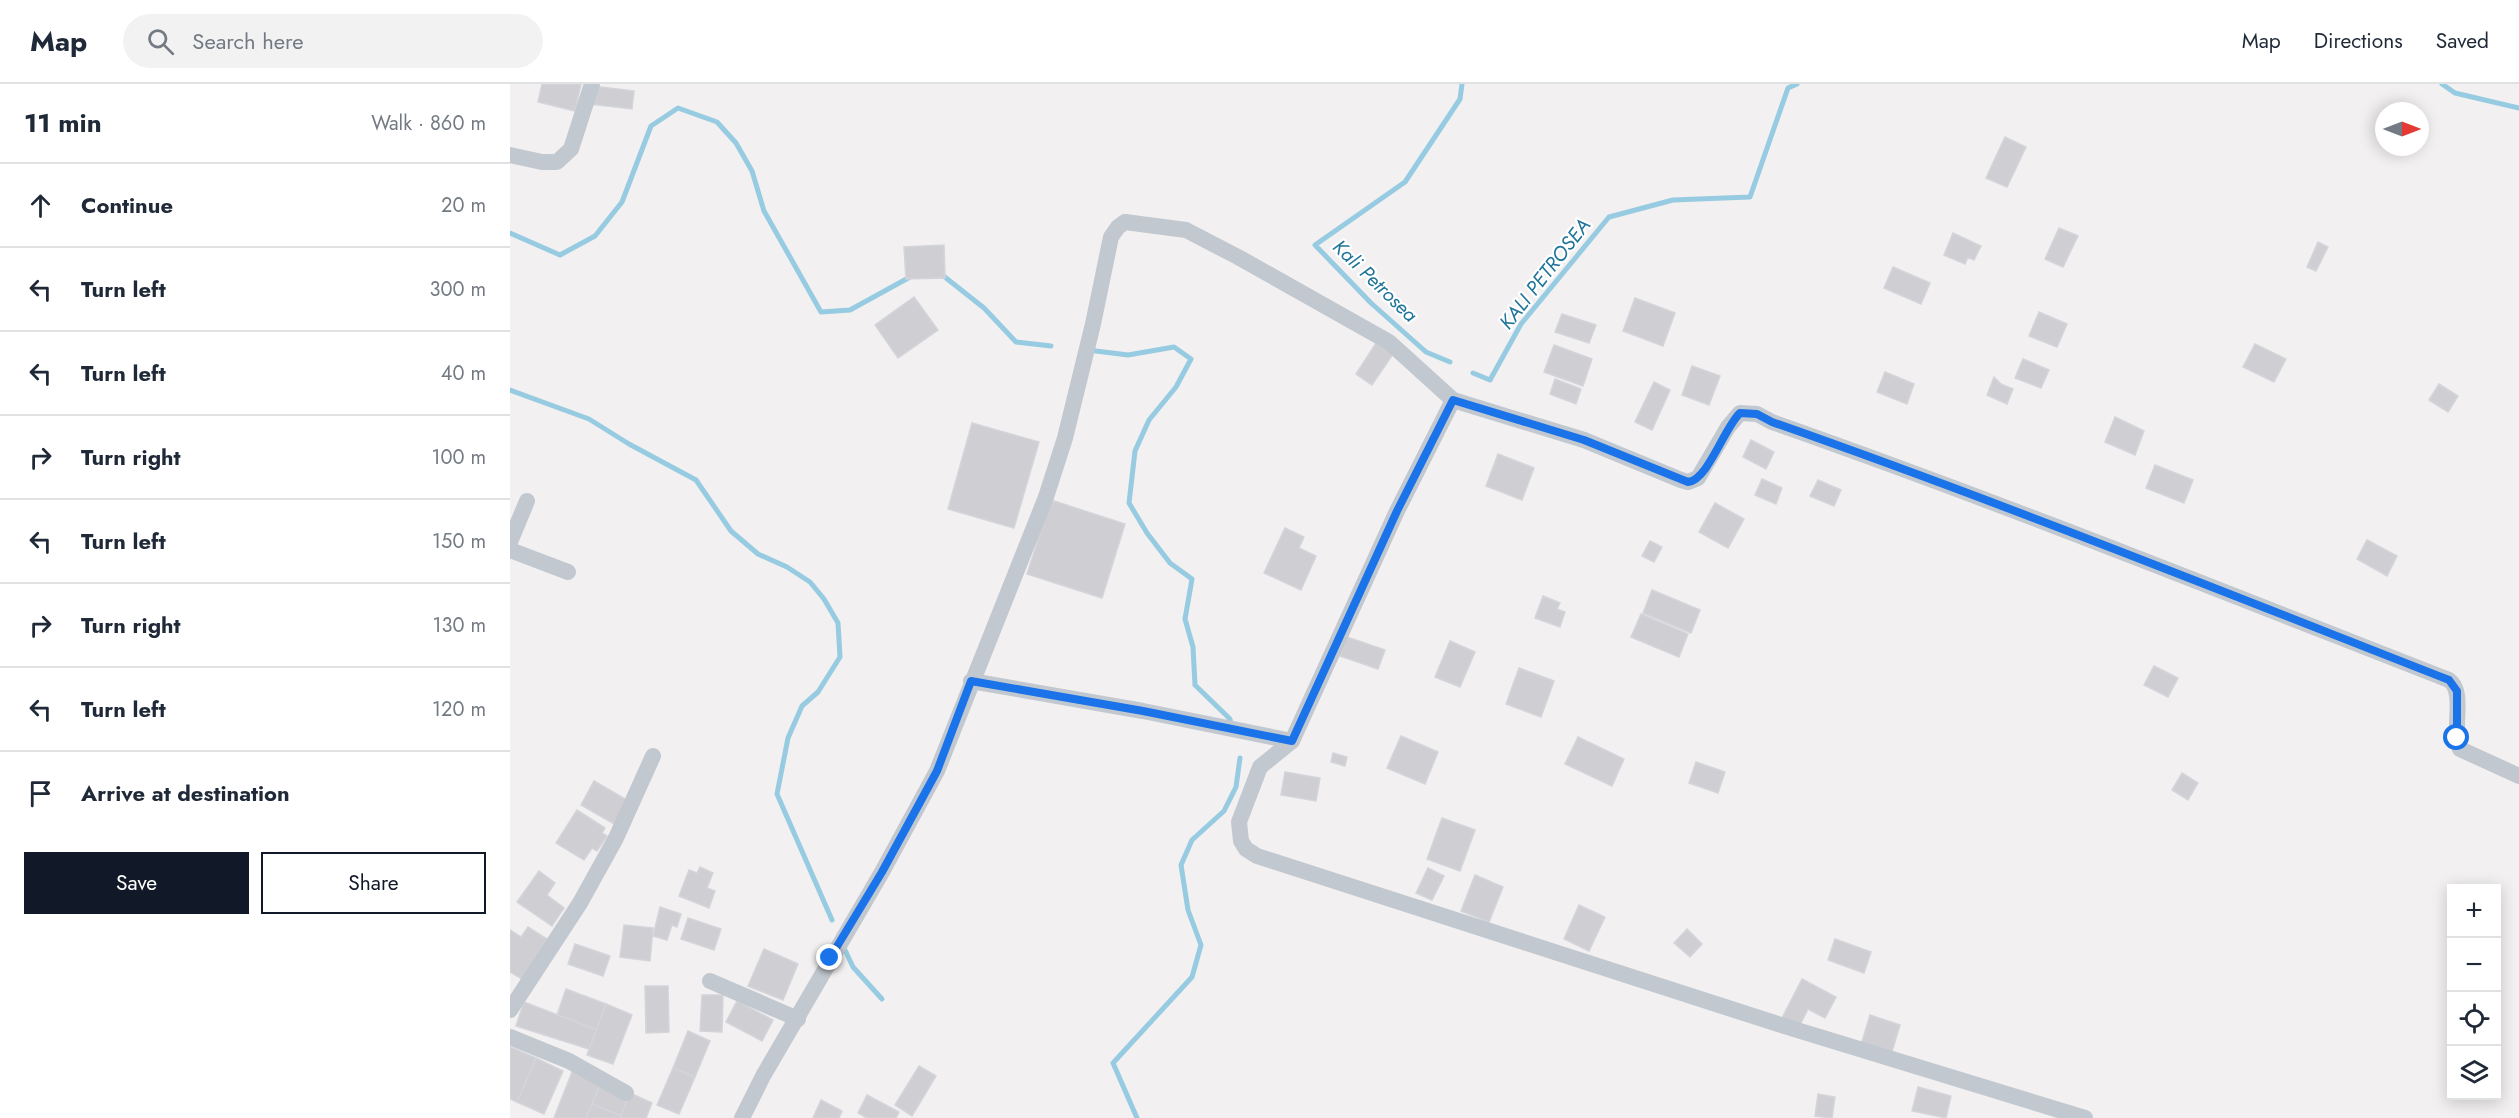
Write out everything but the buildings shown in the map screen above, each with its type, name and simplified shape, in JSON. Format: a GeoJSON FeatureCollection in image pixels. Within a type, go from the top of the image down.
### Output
{"type":"FeatureCollection","features":[{"type":"Feature","properties":{"kind":"street"},"geometry":{"type":"LineString","coordinates":[[510,155],[542,162],[557,162],[571,149],[592,84]]}},
{"type":"Feature","properties":{"kind":"street"},"geometry":{"type":"LineString","coordinates":[[742,1118],[763,1076],[882,872],[937,771],[1046,497],[1065,438],[1093,324],[1111,237],[1125,222],[1186,230],[1238,257],[1389,342],[1453,400],[1584,440],[1688,482],[1698,478],[1704,471],[1728,427],[1740,413],[1757,414],[1772,422],[1902,468],[2120,551],[2449,680],[2457,691],[2457,738],[2460,749],[2519,776]]}},
{"type":"Feature","properties":{"kind":"street"},"geometry":{"type":"LineString","coordinates":[[1453,400],[1397,511],[1292,741],[1260,767],[1239,822],[1241,841],[1246,849],[1257,856],[1784,1026],[2085,1118]]}},
{"type":"Feature","properties":{"kind":"street"},"geometry":{"type":"LineString","coordinates":[[510,542],[527,501]]}},
{"type":"Feature","properties":{"kind":"street"},"geometry":{"type":"LineString","coordinates":[[510,550],[568,572]]}},
{"type":"Feature","properties":{"kind":"street"},"geometry":{"type":"LineString","coordinates":[[971,681],[1143,711],[1292,741]]}},
{"type":"Feature","properties":{"kind":"street"},"geometry":{"type":"LineString","coordinates":[[510,1010],[580,903],[616,838],[653,756]]}},
{"type":"Feature","properties":{"kind":"street"},"geometry":{"type":"LineString","coordinates":[[710,981],[798,1019]]}},
{"type":"Feature","properties":{"kind":"street"},"geometry":{"type":"LineString","coordinates":[[510,1036],[569,1062],[626,1093]]}},
{"type":"Feature","properties":{"kind":"waterway","name":"Kali Petrosea"},"geometry":{"type":"LineString","coordinates":[[1450,362],[1426,352],[1371,303],[1315,245],[1405,182],[1460,99],[1462,84]]}},
{"type":"Feature","properties":{"kind":"waterway","name":"KALI PETROSEA"},"geometry":{"type":"LineString","coordinates":[[1473,373],[1490,380],[1521,324],[1609,217],[1673,200],[1750,197],[1788,88],[1797,84]]}},
{"type":"Feature","properties":{"kind":"waterway","name":"KALI PETROSEA"},"geometry":{"type":"LineString","coordinates":[[2442,84],[2455,93],[2519,108]]}},
{"type":"Feature","properties":{"kind":"waterway"},"geometry":{"type":"LineString","coordinates":[[510,233],[560,255],[595,236],[622,202],[651,126],[678,108],[717,122],[736,143],[752,171],[764,211],[821,312],[850,310],[910,277]]}},
{"type":"Feature","properties":{"kind":"waterway"},"geometry":{"type":"LineString","coordinates":[[941,274],[984,308],[1016,342],[1051,346]]}},
{"type":"Feature","properties":{"kind":"waterway"},"geometry":{"type":"LineString","coordinates":[[1088,350],[1128,355],[1174,347],[1191,359],[1176,387],[1149,420],[1135,451],[1129,503],[1147,533],[1170,563],[1192,579],[1185,619],[1193,647],[1195,685],[1230,719],[1231,725]]}},
{"type":"Feature","properties":{"kind":"waterway"},"geometry":{"type":"LineString","coordinates":[[510,390],[589,419],[629,444],[696,480],[731,531],[758,554],[787,567],[810,582],[824,599],[838,623],[840,657],[818,692],[802,706],[788,738],[777,794],[832,920]]}},
{"type":"Feature","properties":{"kind":"waterway"},"geometry":{"type":"LineString","coordinates":[[1137,1118],[1113,1063],[1192,977],[1201,945],[1188,910],[1181,865],[1192,840],[1224,811],[1236,787],[1240,758]]}},
{"type":"Feature","properties":{"kind":"waterway"},"geometry":{"type":"LineString","coordinates":[[845,950],[853,967],[882,999]]}},
{"type":"Feature","properties":{"kind":"route"},"geometry":{"type":"LineString","coordinates":[[830,958],[882,872],[937,771],[971,681],[1143,711],[1292,741],[1397,511],[1453,400],[1584,440],[1688,482],[1693,482],[1704,471],[1728,427],[1740,413],[1757,414],[1772,422],[2109,546],[2449,680],[2456,686],[2457,691],[2457,738]]}}]}
